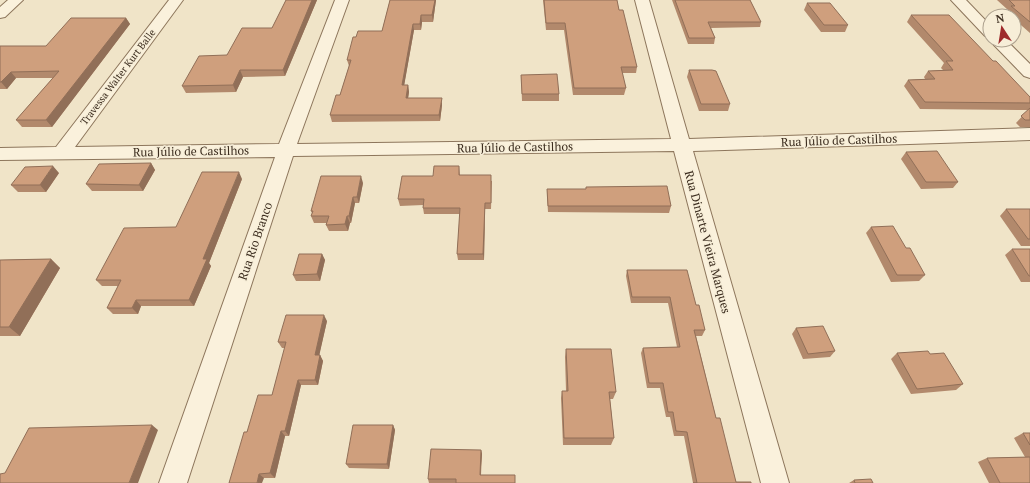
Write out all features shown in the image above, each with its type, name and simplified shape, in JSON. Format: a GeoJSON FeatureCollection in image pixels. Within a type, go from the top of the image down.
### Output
{"type":"FeatureCollection","features":[{"type":"Feature","properties":{"kind":"street"},"geometry":{"type":"LineString","coordinates":[[0,14],[16,0]]}},
{"type":"Feature","properties":{"kind":"street","name":"Travessa Walter Kurt Balle"},"geometry":{"type":"LineString","coordinates":[[61,153],[176,0]]}},
{"type":"Feature","properties":{"kind":"street","name":"Rua Rio Branco"},"geometry":{"type":"LineString","coordinates":[[173,483],[286,150],[342,0]]}},
{"type":"Feature","properties":{"kind":"street","name":"Rua Dinarte Vieira Marques"},"geometry":{"type":"LineString","coordinates":[[642,0],[775,483]]}},
{"type":"Feature","properties":{"kind":"street"},"geometry":{"type":"LineString","coordinates":[[958,0],[982,25]]}},
{"type":"Feature","properties":{"kind":"street"},"geometry":{"type":"LineString","coordinates":[[1005,48],[1030,73]]}},
{"type":"Feature","properties":{"kind":"street","name":"Rua Júlio de Castilhos"},"geometry":{"type":"LineString","coordinates":[[0,154],[681,145],[1030,134]]}},
{"type":"Feature","properties":{"kind":"building"},"geometry":{"type":"Polygon","coordinates":[[[286,0],[312,0],[283,70],[240,70],[233,85],[182,86],[199,56],[227,55],[242,28],[272,28],[286,0]]]}},
{"type":"Feature","properties":{"kind":"building"},"geometry":{"type":"Polygon","coordinates":[[[390,0],[435,0],[432,15],[421,15],[420,24],[413,24],[402,85],[408,85],[406,98],[442,98],[439,115],[330,115],[336,95],[340,95],[351,60],[347,60],[353,37],[356,37],[358,31],[382,31],[390,0]]]}},
{"type":"Feature","properties":{"kind":"building"},"geometry":{"type":"Polygon","coordinates":[[[544,0],[617,0],[619,10],[623,10],[637,67],[621,67],[626,88],[574,88],[565,23],[546,23],[544,0]]]}},
{"type":"Feature","properties":{"kind":"building"},"geometry":{"type":"Polygon","coordinates":[[[675,0],[750,0],[761,22],[708,22],[715,38],[689,38],[675,0]]]}},
{"type":"Feature","properties":{"kind":"building"},"geometry":{"type":"Polygon","coordinates":[[[1009,0],[1030,0],[1030,22],[1022,15],[1022,8],[1013,8],[1011,6],[1015,6],[1009,0]]]}},
{"type":"Feature","properties":{"kind":"building"},"geometry":{"type":"Polygon","coordinates":[[[807,3],[830,3],[848,25],[824,25],[807,3]]]}},
{"type":"Feature","properties":{"kind":"building"},"geometry":{"type":"Polygon","coordinates":[[[911,15],[949,15],[1030,97],[1030,103],[925,102],[908,80],[935,79],[928,71],[953,70],[946,61],[953,61],[911,15]]]}},
{"type":"Feature","properties":{"kind":"building"},"geometry":{"type":"Polygon","coordinates":[[[71,18],[126,18],[46,120],[16,120],[59,71],[11,72],[0,82],[0,46],[46,46],[71,18]]]}},
{"type":"Feature","properties":{"kind":"building"},"geometry":{"type":"Polygon","coordinates":[[[689,70],[716,71],[730,104],[701,104],[689,70]]]}},
{"type":"Feature","properties":{"kind":"building"},"geometry":{"type":"Polygon","coordinates":[[[557,74],[559,94],[522,94],[521,75],[557,74]]]}},
{"type":"Feature","properties":{"kind":"building"},"geometry":{"type":"Polygon","coordinates":[[[1030,108],[1030,120],[1025,120],[1021,116],[1030,108]]]}},
{"type":"Feature","properties":{"kind":"building"},"geometry":{"type":"Polygon","coordinates":[[[937,151],[958,182],[926,182],[906,152],[937,151]]]}},
{"type":"Feature","properties":{"kind":"building"},"geometry":{"type":"Polygon","coordinates":[[[151,163],[139,185],[86,184],[99,164],[151,163]]]}},
{"type":"Feature","properties":{"kind":"building"},"geometry":{"type":"Polygon","coordinates":[[[53,166],[40,185],[11,185],[25,167],[53,166]]]}},
{"type":"Feature","properties":{"kind":"building"},"geometry":{"type":"Polygon","coordinates":[[[434,166],[459,166],[459,175],[491,175],[491,203],[485,203],[483,254],[457,254],[460,208],[423,208],[424,199],[398,199],[402,176],[433,176],[434,166]]]}},
{"type":"Feature","properties":{"kind":"building"},"geometry":{"type":"Polygon","coordinates":[[[202,172],[239,172],[203,259],[207,259],[189,300],[136,300],[132,308],[107,308],[121,280],[96,280],[124,228],[176,227],[202,172]]]}},
{"type":"Feature","properties":{"kind":"building"},"geometry":{"type":"Polygon","coordinates":[[[321,176],[361,176],[357,197],[353,197],[349,216],[347,216],[345,224],[326,225],[329,216],[311,216],[313,211],[311,211],[321,176]]]}},
{"type":"Feature","properties":{"kind":"building"},"geometry":{"type":"Polygon","coordinates":[[[667,186],[671,206],[548,206],[547,189],[667,186]]]}},
{"type":"Feature","properties":{"kind":"building"},"geometry":{"type":"Polygon","coordinates":[[[1006,209],[1030,209],[1030,239],[1028,239],[1006,209]]]}},
{"type":"Feature","properties":{"kind":"building"},"geometry":{"type":"Polygon","coordinates":[[[893,226],[906,248],[910,248],[925,275],[897,275],[871,227],[893,226]]]}},
{"type":"Feature","properties":{"kind":"building"},"geometry":{"type":"Polygon","coordinates":[[[1012,249],[1030,249],[1030,276],[1029,276],[1012,249]]]}},
{"type":"Feature","properties":{"kind":"building"},"geometry":{"type":"Polygon","coordinates":[[[299,254],[322,254],[317,274],[293,275],[299,254]]]}},
{"type":"Feature","properties":{"kind":"building"},"geometry":{"type":"Polygon","coordinates":[[[51,259],[9,327],[0,327],[0,260],[51,259]]]}},
{"type":"Feature","properties":{"kind":"building"},"geometry":{"type":"Polygon","coordinates":[[[627,270],[687,270],[696,305],[699,305],[705,330],[694,330],[716,418],[720,418],[736,482],[751,483],[697,483],[687,432],[676,431],[673,412],[668,412],[663,383],[649,383],[643,348],[680,347],[670,297],[632,297],[627,270]]]}},
{"type":"Feature","properties":{"kind":"building"},"geometry":{"type":"Polygon","coordinates":[[[286,315],[324,315],[315,355],[320,355],[315,380],[298,380],[285,431],[281,431],[270,473],[259,474],[257,483],[229,483],[244,432],[247,432],[258,395],[272,395],[286,342],[278,342],[286,315]]]}},
{"type":"Feature","properties":{"kind":"building"},"geometry":{"type":"Polygon","coordinates":[[[823,326],[835,351],[808,354],[796,328],[823,326]]]}},
{"type":"Feature","properties":{"kind":"building"},"geometry":{"type":"Polygon","coordinates":[[[566,349],[611,349],[616,392],[609,392],[614,438],[564,438],[562,391],[568,391],[566,349]]]}},
{"type":"Feature","properties":{"kind":"building"},"geometry":{"type":"Polygon","coordinates":[[[928,351],[930,354],[944,353],[963,384],[917,389],[897,353],[928,351]]]}},
{"type":"Feature","properties":{"kind":"building"},"geometry":{"type":"Polygon","coordinates":[[[152,425],[129,483],[0,483],[0,474],[5,473],[29,428],[152,425]]]}},
{"type":"Feature","properties":{"kind":"building"},"geometry":{"type":"Polygon","coordinates":[[[353,425],[393,425],[387,464],[346,464],[353,425]]]}},
{"type":"Feature","properties":{"kind":"building"},"geometry":{"type":"Polygon","coordinates":[[[1023,433],[1030,433],[1030,445],[1023,433]]]}},
{"type":"Feature","properties":{"kind":"building"},"geometry":{"type":"Polygon","coordinates":[[[431,449],[481,450],[480,475],[515,475],[515,483],[456,483],[456,479],[428,479],[431,449]]]}},
{"type":"Feature","properties":{"kind":"building"},"geometry":{"type":"Polygon","coordinates":[[[1030,457],[1030,483],[1000,483],[987,458],[1030,457]]]}},
{"type":"Feature","properties":{"kind":"building"},"geometry":{"type":"Polygon","coordinates":[[[871,479],[873,483],[855,483],[854,480],[871,479]]]}}]}
